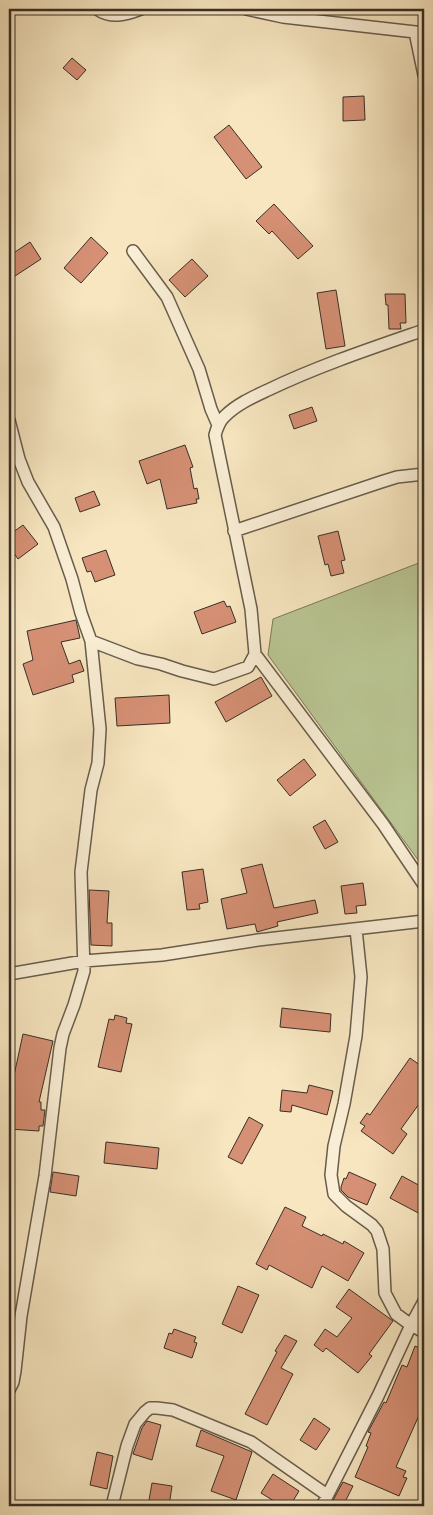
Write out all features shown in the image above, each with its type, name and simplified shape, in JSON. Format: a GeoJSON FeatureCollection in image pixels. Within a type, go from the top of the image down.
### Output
{"type":"FeatureCollection","features":[{"type":"Feature","properties":{"kind":"street"},"geometry":{"type":"LineString","coordinates":[[97,9],[107,15],[128,15],[141,9]]}},
{"type":"Feature","properties":{"kind":"street"},"geometry":{"type":"LineString","coordinates":[[246,9],[283,17],[420,32],[424,74]]}},
{"type":"Feature","properties":{"kind":"street"},"geometry":{"type":"LineString","coordinates":[[133,251],[167,297],[200,369],[211,409],[218,425]]}},
{"type":"Feature","properties":{"kind":"street"},"geometry":{"type":"LineString","coordinates":[[424,330],[359,352],[286,381],[245,401],[225,416],[218,425],[215,436],[251,609],[255,654],[383,824],[424,885]]}},
{"type":"Feature","properties":{"kind":"street"},"geometry":{"type":"LineString","coordinates":[[9,420],[19,459],[28,482],[54,527],[91,641],[100,729],[98,763],[90,798],[81,872],[84,971],[60,1048],[45,1176],[21,1316],[15,1371],[9,1390]]}},
{"type":"Feature","properties":{"kind":"street"},"geometry":{"type":"LineString","coordinates":[[234,531],[389,479],[424,474]]}},
{"type":"Feature","properties":{"kind":"street"},"geometry":{"type":"LineString","coordinates":[[91,641],[138,659],[214,679],[248,667],[255,654]]}},
{"type":"Feature","properties":{"kind":"street"},"geometry":{"type":"LineString","coordinates":[[9,974],[84,961],[162,955],[258,940],[424,921]]}},
{"type":"Feature","properties":{"kind":"street"},"geometry":{"type":"LineString","coordinates":[[356,929],[361,977],[356,1036],[344,1104],[334,1146],[331,1175],[334,1194],[377,1230],[383,1249],[385,1293],[396,1314],[410,1325],[424,1332]]}},
{"type":"Feature","properties":{"kind":"street"},"geometry":{"type":"LineString","coordinates":[[322,1506],[378,1396],[410,1325],[424,1301]]}},
{"type":"Feature","properties":{"kind":"street"},"geometry":{"type":"LineString","coordinates":[[112,1506],[134,1424],[150,1408],[173,1410],[251,1442],[327,1495]]}},
{"type":"Feature","properties":{"kind":"green space"},"geometry":{"type":"Polygon","coordinates":[[[424,561],[424,868],[268,655],[273,619],[424,561]]]}},
{"type":"Feature","properties":{"kind":"building"},"geometry":{"type":"Polygon","coordinates":[[[72,58],[86,70],[77,80],[63,68],[72,58]]]}},
{"type":"Feature","properties":{"kind":"building"},"geometry":{"type":"Polygon","coordinates":[[[364,96],[365,120],[343,121],[343,97],[364,96]]]}},
{"type":"Feature","properties":{"kind":"building"},"geometry":{"type":"Polygon","coordinates":[[[229,125],[262,167],[246,179],[214,137],[229,125]]]}},
{"type":"Feature","properties":{"kind":"building"},"geometry":{"type":"Polygon","coordinates":[[[274,204],[313,246],[298,259],[272,231],[269,234],[256,221],[274,204]]]}},
{"type":"Feature","properties":{"kind":"building"},"geometry":{"type":"Polygon","coordinates":[[[91,237],[108,253],[81,283],[64,268],[91,237]]]}},
{"type":"Feature","properties":{"kind":"building"},"geometry":{"type":"Polygon","coordinates":[[[30,242],[41,259],[9,280],[9,256],[30,242]]]}},
{"type":"Feature","properties":{"kind":"building"},"geometry":{"type":"Polygon","coordinates":[[[192,259],[208,276],[185,297],[169,280],[192,259]]]}},
{"type":"Feature","properties":{"kind":"building"},"geometry":{"type":"Polygon","coordinates":[[[336,290],[345,346],[326,349],[317,293],[336,290]]]}},
{"type":"Feature","properties":{"kind":"building"},"geometry":{"type":"Polygon","coordinates":[[[385,294],[405,294],[406,323],[400,323],[401,329],[389,329],[388,305],[386,305],[385,294]]]}},
{"type":"Feature","properties":{"kind":"building"},"geometry":{"type":"Polygon","coordinates":[[[312,407],[317,421],[294,429],[289,415],[312,407]]]}},
{"type":"Feature","properties":{"kind":"building"},"geometry":{"type":"Polygon","coordinates":[[[185,445],[193,467],[190,468],[194,489],[197,488],[199,499],[196,499],[197,503],[167,509],[160,479],[147,484],[139,461],[185,445]]]}},
{"type":"Feature","properties":{"kind":"building"},"geometry":{"type":"Polygon","coordinates":[[[94,491],[100,505],[80,512],[75,498],[94,491]]]}},
{"type":"Feature","properties":{"kind":"building"},"geometry":{"type":"Polygon","coordinates":[[[23,525],[38,544],[18,559],[9,546],[9,535],[23,525]]]}},
{"type":"Feature","properties":{"kind":"building"},"geometry":{"type":"Polygon","coordinates":[[[338,531],[345,560],[341,561],[344,573],[331,576],[328,564],[325,565],[318,536],[338,531]]]}},
{"type":"Feature","properties":{"kind":"building"},"geometry":{"type":"Polygon","coordinates":[[[106,550],[115,575],[95,582],[91,571],[87,572],[82,558],[106,550]]]}},
{"type":"Feature","properties":{"kind":"building"},"geometry":{"type":"Polygon","coordinates":[[[224,601],[227,607],[230,606],[236,622],[202,634],[194,612],[224,601]]]}},
{"type":"Feature","properties":{"kind":"building"},"geometry":{"type":"Polygon","coordinates":[[[76,620],[80,638],[61,642],[69,664],[80,660],[84,671],[72,675],[74,682],[33,695],[23,664],[33,660],[27,631],[76,620]]]}},
{"type":"Feature","properties":{"kind":"building"},"geometry":{"type":"Polygon","coordinates":[[[261,677],[272,696],[226,722],[215,702],[261,677]]]}},
{"type":"Feature","properties":{"kind":"building"},"geometry":{"type":"Polygon","coordinates":[[[169,695],[170,723],[117,726],[115,698],[169,695]]]}},
{"type":"Feature","properties":{"kind":"building"},"geometry":{"type":"Polygon","coordinates":[[[304,759],[316,775],[290,796],[277,780],[304,759]]]}},
{"type":"Feature","properties":{"kind":"building"},"geometry":{"type":"Polygon","coordinates":[[[325,820],[338,842],[325,849],[313,827],[325,820]]]}},
{"type":"Feature","properties":{"kind":"building"},"geometry":{"type":"Polygon","coordinates":[[[262,864],[274,908],[315,900],[318,913],[277,922],[278,926],[257,932],[255,924],[227,929],[221,899],[247,893],[241,869],[262,864]]]}},
{"type":"Feature","properties":{"kind":"building"},"geometry":{"type":"Polygon","coordinates":[[[203,869],[208,902],[199,904],[200,909],[187,910],[182,872],[203,869]]]}},
{"type":"Feature","properties":{"kind":"building"},"geometry":{"type":"Polygon","coordinates":[[[363,883],[366,905],[356,906],[357,913],[345,914],[341,886],[363,883]]]}},
{"type":"Feature","properties":{"kind":"building"},"geometry":{"type":"Polygon","coordinates":[[[89,890],[109,891],[107,923],[112,923],[112,946],[91,945],[89,890]]]}},
{"type":"Feature","properties":{"kind":"building"},"geometry":{"type":"Polygon","coordinates":[[[282,1008],[331,1014],[330,1032],[280,1027],[282,1008]]]}},
{"type":"Feature","properties":{"kind":"building"},"geometry":{"type":"Polygon","coordinates":[[[115,1015],[127,1018],[126,1023],[132,1024],[121,1072],[98,1067],[109,1019],[114,1020],[115,1015]]]}},
{"type":"Feature","properties":{"kind":"building"},"geometry":{"type":"Polygon","coordinates":[[[23,1034],[53,1041],[39,1102],[41,1102],[41,1110],[45,1110],[43,1126],[39,1126],[39,1131],[9,1129],[13,1080],[23,1034]]]}},
{"type":"Feature","properties":{"kind":"building"},"geometry":{"type":"Polygon","coordinates":[[[410,1058],[424,1068],[424,1097],[401,1129],[407,1134],[393,1154],[361,1131],[365,1126],[360,1123],[367,1113],[370,1115],[410,1058]]]}},
{"type":"Feature","properties":{"kind":"building"},"geometry":{"type":"Polygon","coordinates":[[[309,1085],[333,1091],[327,1115],[292,1105],[291,1112],[280,1111],[282,1090],[307,1093],[309,1085]]]}},
{"type":"Feature","properties":{"kind":"building"},"geometry":{"type":"Polygon","coordinates":[[[249,1117],[263,1125],[242,1164],[228,1157],[249,1117]]]}},
{"type":"Feature","properties":{"kind":"building"},"geometry":{"type":"Polygon","coordinates":[[[106,1142],[159,1148],[157,1169],[104,1163],[106,1142]]]}},
{"type":"Feature","properties":{"kind":"building"},"geometry":{"type":"Polygon","coordinates":[[[53,1172],[79,1176],[76,1196],[50,1192],[53,1172]]]}},
{"type":"Feature","properties":{"kind":"building"},"geometry":{"type":"Polygon","coordinates":[[[349,1172],[376,1184],[367,1205],[348,1197],[341,1190],[344,1178],[346,1179],[349,1172]]]}},
{"type":"Feature","properties":{"kind":"building"},"geometry":{"type":"Polygon","coordinates":[[[402,1176],[424,1188],[424,1216],[390,1198],[402,1176]]]}},
{"type":"Feature","properties":{"kind":"building"},"geometry":{"type":"Polygon","coordinates":[[[285,1207],[306,1217],[302,1226],[343,1244],[344,1241],[364,1253],[348,1281],[322,1266],[312,1288],[269,1265],[267,1270],[256,1264],[285,1207]]]}},
{"type":"Feature","properties":{"kind":"building"},"geometry":{"type":"Polygon","coordinates":[[[238,1286],[259,1295],[242,1333],[222,1324],[238,1286]]]}},
{"type":"Feature","properties":{"kind":"building"},"geometry":{"type":"Polygon","coordinates":[[[349,1289],[393,1321],[369,1354],[372,1356],[358,1373],[326,1348],[323,1352],[314,1345],[325,1329],[337,1337],[352,1318],[336,1307],[349,1289]]]}},
{"type":"Feature","properties":{"kind":"building"},"geometry":{"type":"Polygon","coordinates":[[[174,1329],[196,1337],[194,1342],[197,1343],[192,1358],[164,1348],[169,1333],[172,1334],[174,1329]]]}},
{"type":"Feature","properties":{"kind":"building"},"geometry":{"type":"Polygon","coordinates":[[[285,1335],[297,1341],[281,1368],[293,1374],[267,1425],[245,1414],[277,1352],[275,1351],[285,1335]]]}},
{"type":"Feature","properties":{"kind":"building"},"geometry":{"type":"Polygon","coordinates":[[[415,1346],[424,1350],[424,1404],[396,1467],[406,1471],[403,1477],[407,1478],[399,1496],[355,1477],[368,1447],[366,1446],[371,1433],[368,1432],[384,1402],[386,1403],[402,1365],[407,1367],[415,1346]]]}},
{"type":"Feature","properties":{"kind":"building"},"geometry":{"type":"Polygon","coordinates":[[[314,1418],[330,1429],[316,1450],[300,1440],[314,1418]]]}},
{"type":"Feature","properties":{"kind":"building"},"geometry":{"type":"Polygon","coordinates":[[[147,1421],[161,1425],[152,1460],[133,1454],[142,1428],[147,1421]]]}},
{"type":"Feature","properties":{"kind":"building"},"geometry":{"type":"Polygon","coordinates":[[[201,1430],[252,1452],[236,1500],[211,1491],[224,1456],[196,1446],[201,1430]]]}},
{"type":"Feature","properties":{"kind":"building"},"geometry":{"type":"Polygon","coordinates":[[[97,1452],[113,1456],[107,1489],[90,1485],[97,1452]]]}},
{"type":"Feature","properties":{"kind":"building"},"geometry":{"type":"Polygon","coordinates":[[[273,1474],[299,1491],[290,1506],[282,1506],[261,1493],[273,1474]]]}},
{"type":"Feature","properties":{"kind":"building"},"geometry":{"type":"Polygon","coordinates":[[[343,1482],[353,1486],[343,1506],[331,1504],[343,1482]]]}},
{"type":"Feature","properties":{"kind":"building"},"geometry":{"type":"Polygon","coordinates":[[[152,1483],[172,1486],[169,1506],[148,1506],[152,1483]]]}}]}
